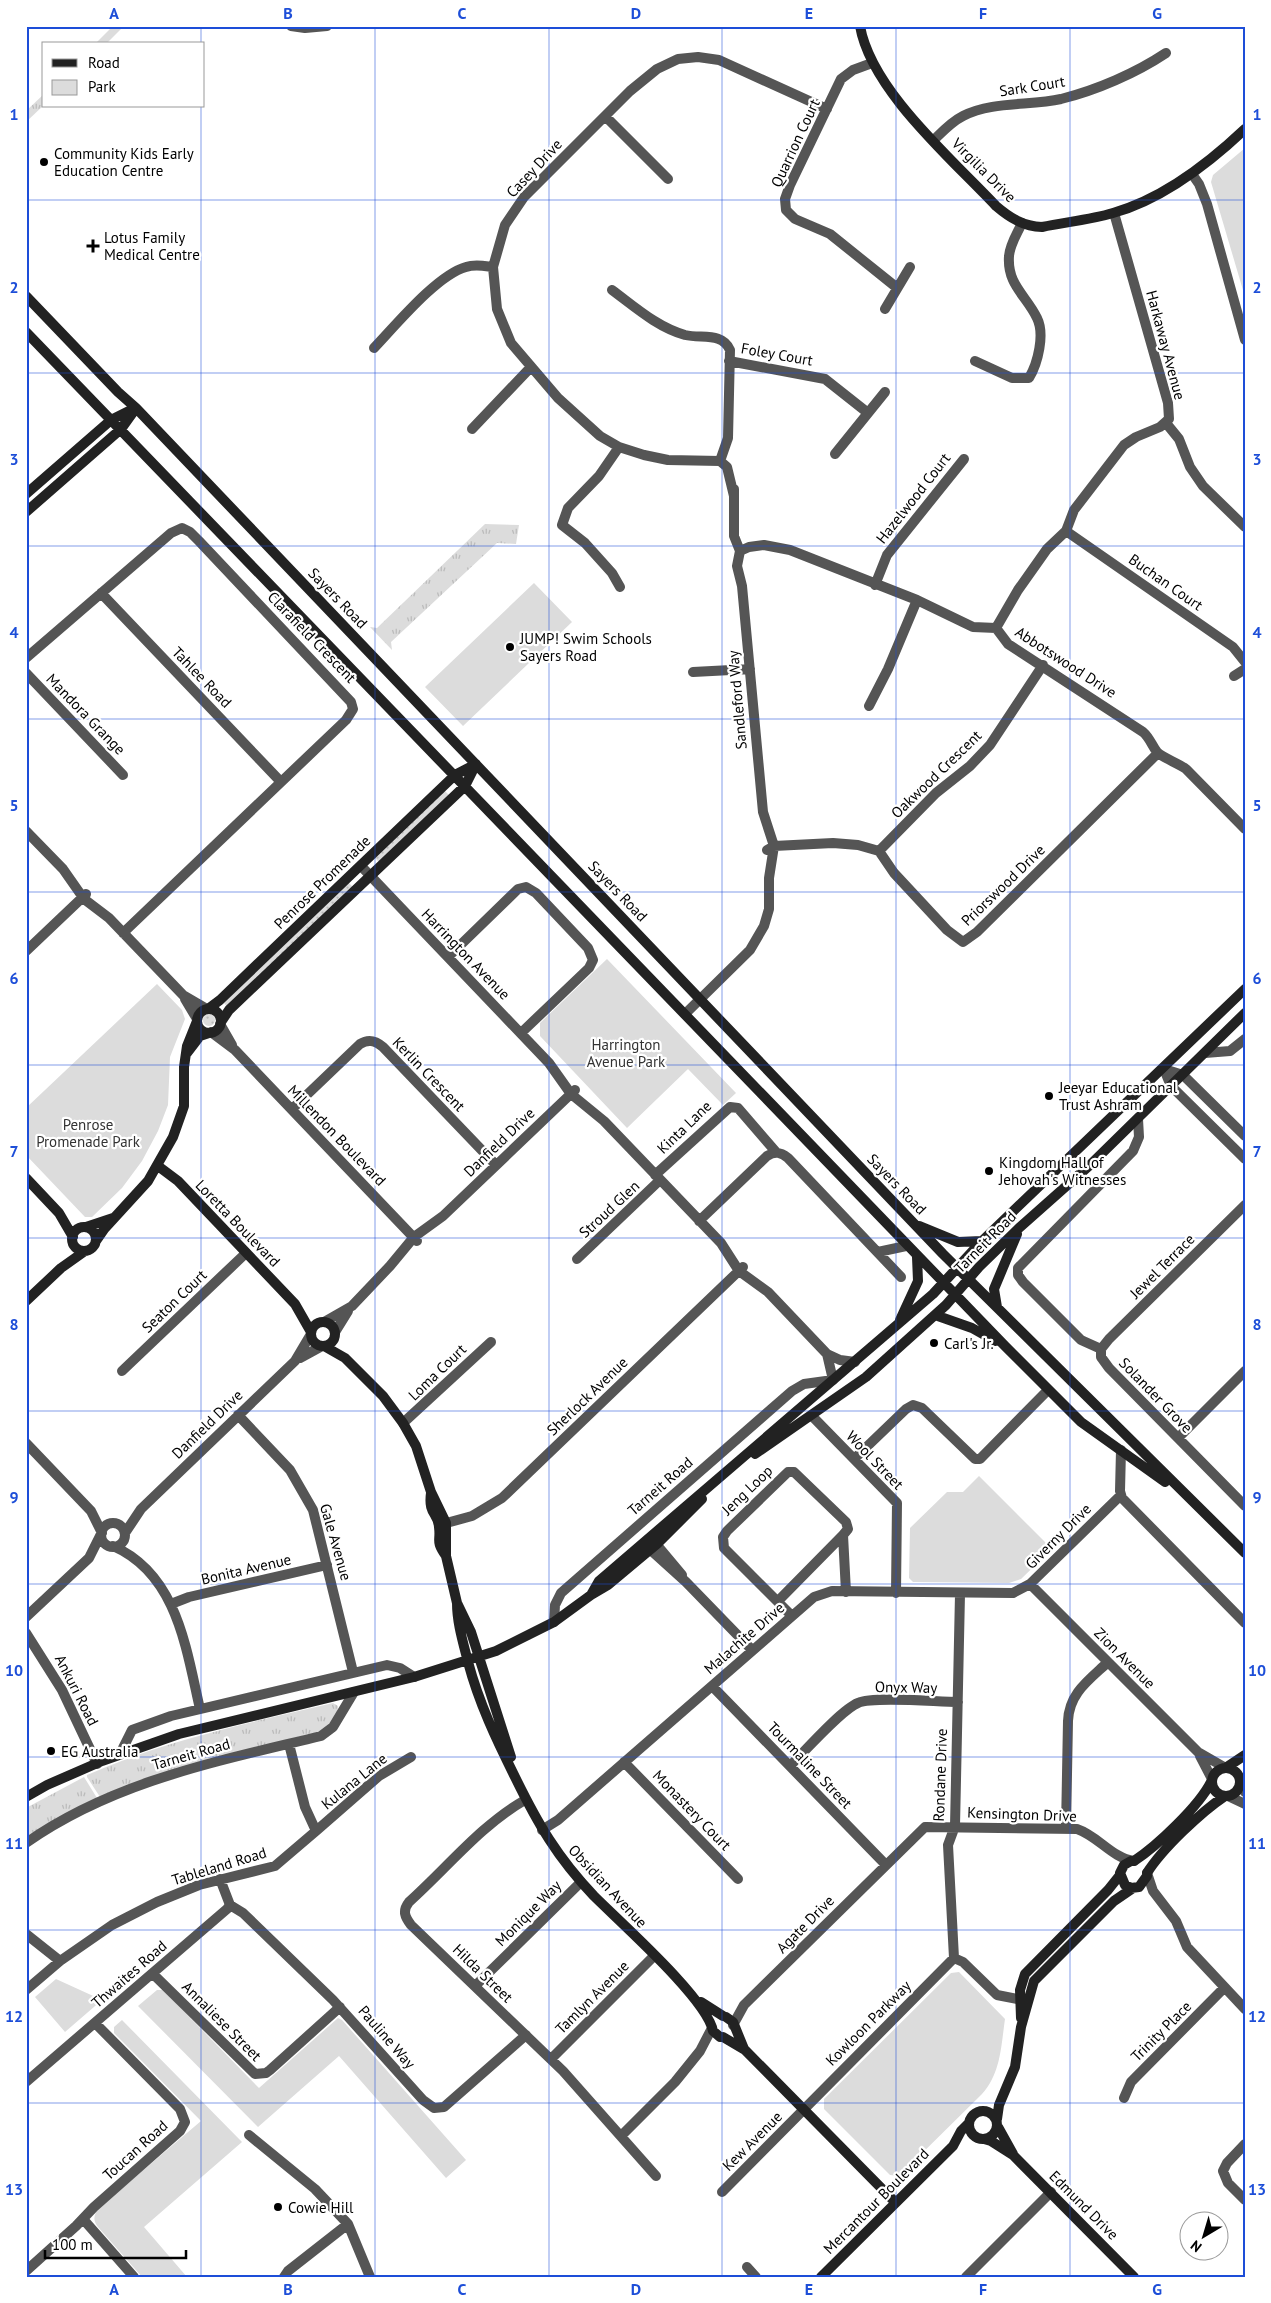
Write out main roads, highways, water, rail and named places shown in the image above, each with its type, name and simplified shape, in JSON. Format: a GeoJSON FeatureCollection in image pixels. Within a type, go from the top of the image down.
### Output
{"type":"FeatureCollection","features":[{"type":"Feature","properties":{"kind":"main road","name":"Virgilia Drive"},"geometry":{"type":"LineString","coordinates":[[860,26],[872,63],[898,103],[996,206],[1022,223],[1042,227],[1114,213],[1157,194],[1192,174],[1215,157],[1245,129]]}},
{"type":"Feature","properties":{"kind":"main road","name":"Sayers Road"},"geometry":{"type":"LineString","coordinates":[[26,296],[118,392],[136,408],[956,1267],[970,1278],[1245,1553]]}},
{"type":"Feature","properties":{"kind":"main road","name":"Sayers Road"},"geometry":{"type":"LineString","coordinates":[[26,332],[1004,1346],[1081,1422],[1192,1502]]}},
{"type":"Feature","properties":{"kind":"main road"},"geometry":{"type":"LineString","coordinates":[[26,494],[111,420],[136,408]]}},
{"type":"Feature","properties":{"kind":"main road"},"geometry":{"type":"LineString","coordinates":[[26,512],[121,429],[136,408]]}},
{"type":"Feature","properties":{"kind":"main road","name":"Penrose Promenade"},"geometry":{"type":"LineString","coordinates":[[208,1009],[220,1000],[455,775],[476,764]]}},
{"type":"Feature","properties":{"kind":"main road","name":"Penrose Promenade"},"geometry":{"type":"LineString","coordinates":[[221,1023],[229,1010],[465,786],[476,764]]}},
{"type":"Feature","properties":{"kind":"main road","name":"Tarneit Road"},"geometry":{"type":"LineString","coordinates":[[26,1797],[47,1785],[120,1754],[179,1734],[354,1692],[468,1662],[554,1622],[591,1595],[599,1581],[650,1544],[729,1471],[943,1284],[956,1267],[982,1241],[1245,989]]}},
{"type":"Feature","properties":{"kind":"main road"},"geometry":{"type":"LineString","coordinates":[[26,1301],[61,1268],[94,1247],[96,1241],[114,1217],[137,1195],[158,1166],[173,1137],[184,1106],[184,1067],[189,1040],[202,1012],[208,1009],[217,1012],[221,1023],[217,1029],[200,1036],[187,1054]]}},
{"type":"Feature","properties":{"kind":"main road","name":"Tarneit Road"},"geometry":{"type":"LineString","coordinates":[[729,1471],[812,1416],[866,1377],[955,1296],[1019,1228],[1138,1119],[1245,1014]]}},
{"type":"Feature","properties":{"kind":"main road"},"geometry":{"type":"LineString","coordinates":[[197,1020],[202,1030],[210,1032]]}},
{"type":"Feature","properties":{"kind":"main road","name":"Loretta Boulevard"},"geometry":{"type":"LineString","coordinates":[[158,1166],[178,1181],[295,1304],[323,1322]]}},
{"type":"Feature","properties":{"kind":"main road"},"geometry":{"type":"LineString","coordinates":[[26,1178],[59,1213],[76,1248],[85,1251]]}},
{"type":"Feature","properties":{"kind":"main road"},"geometry":{"type":"LineString","coordinates":[[59,1213],[95,1234],[96,1241]]}},
{"type":"Feature","properties":{"kind":"main road"},"geometry":{"type":"LineString","coordinates":[[61,1268],[78,1229],[114,1217]]}},
{"type":"Feature","properties":{"kind":"main road"},"geometry":{"type":"LineString","coordinates":[[916,1225],[958,1242],[982,1241]]}},
{"type":"Feature","properties":{"kind":"main road"},"geometry":{"type":"LineString","coordinates":[[997,1307],[994,1289],[1019,1228]]}},
{"type":"Feature","properties":{"kind":"main road"},"geometry":{"type":"LineString","coordinates":[[898,1323],[918,1282],[917,1257]]}},
{"type":"Feature","properties":{"kind":"main road","name":"Loretta Boulevard"},"geometry":{"type":"LineString","coordinates":[[295,1304],[311,1333]]}},
{"type":"Feature","properties":{"kind":"main road"},"geometry":{"type":"LineString","coordinates":[[935,1315],[972,1328],[1004,1346]]}},
{"type":"Feature","properties":{"kind":"main road"},"geometry":{"type":"LineString","coordinates":[[354,1366],[332,1325],[323,1322],[315,1325],[311,1333],[314,1342],[338,1352],[354,1366],[382,1396],[403,1423],[420,1454],[431,1492],[430,1507],[443,1524],[439,1544],[446,1556],[458,1603],[479,1658]]}},
{"type":"Feature","properties":{"kind":"main road"},"geometry":{"type":"LineString","coordinates":[[323,1346],[333,1342],[335,1333]]}},
{"type":"Feature","properties":{"kind":"main road"},"geometry":{"type":"LineString","coordinates":[[458,1603],[457,1618],[468,1662]]}},
{"type":"Feature","properties":{"kind":"main road","name":"Obsidian Avenue"},"geometry":{"type":"LineString","coordinates":[[479,1658],[516,1778]]}},
{"type":"Feature","properties":{"kind":"main road","name":"Obsidian Avenue"},"geometry":{"type":"LineString","coordinates":[[468,1662],[485,1715],[525,1800],[542,1830],[581,1882],[698,2000],[725,2016]]}},
{"type":"Feature","properties":{"kind":"main road"},"geometry":{"type":"LineString","coordinates":[[982,2139],[991,2137],[997,2123],[1004,2092],[1015,2067],[1024,2000],[1022,1984],[1027,1972],[1105,1894],[1120,1874],[1124,1865],[1152,1848],[1199,1801],[1216,1771],[1245,1755]]}},
{"type":"Feature","properties":{"kind":"main road"},"geometry":{"type":"LineString","coordinates":[[1024,2000],[1035,1980],[1114,1901],[1143,1884],[1160,1856],[1200,1816],[1226,1796],[1236,1792],[1242,1782],[1236,1771],[1226,1767]]}},
{"type":"Feature","properties":{"kind":"main road"},"geometry":{"type":"LineString","coordinates":[[1212,1780],[1214,1790],[1226,1796]]}},
{"type":"Feature","properties":{"kind":"main road"},"geometry":{"type":"LineString","coordinates":[[1133,1861],[1141,1863],[1147,1875]]}},
{"type":"Feature","properties":{"kind":"main road"},"geometry":{"type":"LineString","coordinates":[[1120,1874],[1125,1885],[1134,1888]]}},
{"type":"Feature","properties":{"kind":"main road","name":"Obsidian Avenue"},"geometry":{"type":"LineString","coordinates":[[698,2000],[712,2026]]}},
{"type":"Feature","properties":{"kind":"main road"},"geometry":{"type":"LineString","coordinates":[[744,2050],[733,2027],[725,2016],[718,2018],[712,2026],[721,2037],[744,2050],[895,2202]]}},
{"type":"Feature","properties":{"kind":"main road"},"geometry":{"type":"LineString","coordinates":[[721,2037],[728,2036],[733,2027]]}},
{"type":"Feature","properties":{"kind":"main road"},"geometry":{"type":"LineString","coordinates":[[1004,2092],[983,2110],[976,2113],[969,2123],[973,2134],[991,2141],[1013,2155]]}},
{"type":"Feature","properties":{"kind":"main road"},"geometry":{"type":"LineString","coordinates":[[983,2110],[991,2113],[1013,2155]]}},
{"type":"Feature","properties":{"kind":"main road","name":"Mercantour Boulevard"},"geometry":{"type":"LineString","coordinates":[[821,2277],[953,2146],[969,2123]]}},
{"type":"Feature","properties":{"kind":"main road","name":"Mercantour Boulevard"},"geometry":{"type":"LineString","coordinates":[[953,2146],[982,2139]]}},
{"type":"Feature","properties":{"kind":"main road","name":"Edmund Drive"},"geometry":{"type":"LineString","coordinates":[[1013,2155],[1133,2276]]}},
{"type":"Feature","properties":{"kind":"place","name":"Community Kids Early Education Centre"},"geometry":{"type":"Point","coordinates":[44,162]}},
{"type":"Feature","properties":{"kind":"place","name":"Lotus Family Medical Centre"},"geometry":{"type":"Point","coordinates":[93,246]}},
{"type":"Feature","properties":{"kind":"place","name":"JUMP! Swim Schools Sayers Road"},"geometry":{"type":"Point","coordinates":[510,647]}},
{"type":"Feature","properties":{"kind":"place","name":"Jeeyar Educational Trust Ashram"},"geometry":{"type":"Point","coordinates":[1049,1096]}},
{"type":"Feature","properties":{"kind":"place","name":"Kingdom Hall of Jehovah's Witnesses"},"geometry":{"type":"Point","coordinates":[989,1171]}},
{"type":"Feature","properties":{"kind":"place","name":"Carl's Jr."},"geometry":{"type":"Point","coordinates":[934,1343]}},
{"type":"Feature","properties":{"kind":"place","name":"EG Australia"},"geometry":{"type":"Point","coordinates":[51,1751]}},
{"type":"Feature","properties":{"kind":"place","name":"Cowie Hill"},"geometry":{"type":"Point","coordinates":[278,2207]}},
{"type":"Feature","properties":{"kind":"park label","name":"Harrington Avenue Park"},"geometry":{"type":"Point","coordinates":[626,1052]}},
{"type":"Feature","properties":{"kind":"park label","name":"Penrose Promenade Park"},"geometry":{"type":"Point","coordinates":[88,1132]}}]}
